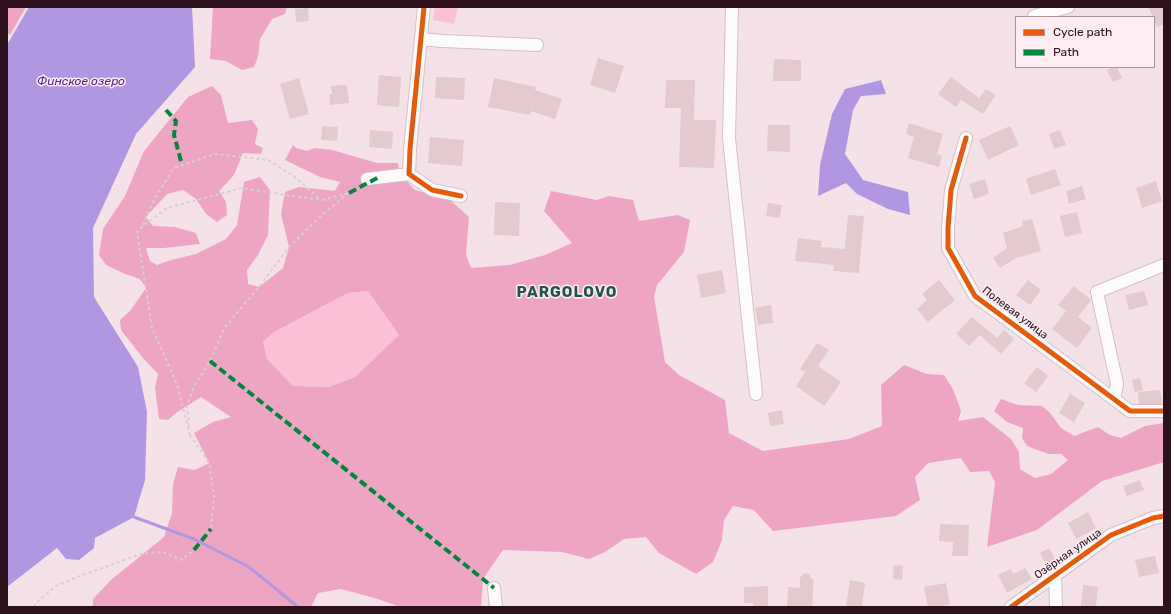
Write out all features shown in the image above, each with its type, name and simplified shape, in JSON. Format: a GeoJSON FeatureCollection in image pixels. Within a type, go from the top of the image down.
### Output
{"type":"FeatureCollection","features":[{"type":"Feature","properties":{"kind":"street"},"geometry":{"type":"LineString","coordinates":[[409,174],[424,7]]}},
{"type":"Feature","properties":{"kind":"street"},"geometry":{"type":"LineString","coordinates":[[732,7],[729,138],[756,394]]}},
{"type":"Feature","properties":{"kind":"street"},"geometry":{"type":"LineString","coordinates":[[1034,16],[1068,7]]}},
{"type":"Feature","properties":{"kind":"street"},"geometry":{"type":"LineString","coordinates":[[421,39],[537,45]]}},
{"type":"Feature","properties":{"kind":"street","name":"Полевая улица"},"geometry":{"type":"LineString","coordinates":[[966,138],[951,190],[948,248],[975,296],[1130,411],[1164,411]]}},
{"type":"Feature","properties":{"kind":"street"},"geometry":{"type":"LineString","coordinates":[[367,179],[409,174],[432,190],[461,196]]}},
{"type":"Feature","properties":{"kind":"street"},"geometry":{"type":"LineString","coordinates":[[1114,399],[1117,384],[1097,292],[1164,265]]}},
{"type":"Feature","properties":{"kind":"street","name":"Озёрная улица"},"geometry":{"type":"LineString","coordinates":[[1011,607],[1112,535],[1154,518],[1164,516]]}},
{"type":"Feature","properties":{"kind":"street"},"geometry":{"type":"LineString","coordinates":[[1055,575],[1056,607]]}},
{"type":"Feature","properties":{"kind":"street"},"geometry":{"type":"LineString","coordinates":[[494,588],[496,607]]}},
{"type":"Feature","properties":{"kind":"path"},"geometry":{"type":"LineString","coordinates":[[143,226],[156,196],[174,168],[215,154],[268,160],[295,177],[322,200]]}},
{"type":"Feature","properties":{"kind":"path"},"geometry":{"type":"LineString","coordinates":[[190,435],[187,406],[194,386],[210,360],[225,327],[251,297],[289,247],[322,215],[349,193],[322,200],[242,188],[167,208],[137,232],[152,328],[177,384],[190,435],[209,463],[214,495],[211,529]]}},
{"type":"Feature","properties":{"kind":"path"},"geometry":{"type":"LineString","coordinates":[[34,607],[36,603],[56,586],[115,563],[141,554],[163,552],[182,560],[194,550]]}},
{"type":"Feature","properties":{"kind":"shaded area"},"geometry":{"type":"Polygon","coordinates":[[[7,7],[26,7],[10,35],[7,33],[7,7]]]}},
{"type":"Feature","properties":{"kind":"shaded area"},"geometry":{"type":"Polygon","coordinates":[[[213,7],[287,7],[285,14],[272,19],[260,39],[258,57],[254,67],[242,70],[226,61],[210,59],[213,7]]]}},
{"type":"Feature","properties":{"kind":"shaded area"},"geometry":{"type":"Polygon","coordinates":[[[435,7],[458,7],[454,24],[433,20],[435,7]]]}},
{"type":"Feature","properties":{"kind":"shaded area"},"geometry":{"type":"Polygon","coordinates":[[[212,86],[221,95],[228,123],[252,120],[258,129],[255,144],[263,148],[261,154],[243,153],[234,175],[219,191],[226,202],[227,215],[217,222],[206,214],[196,199],[183,190],[167,194],[146,217],[153,226],[175,227],[196,233],[200,244],[164,248],[146,248],[150,261],[157,265],[196,254],[226,239],[237,225],[244,182],[260,177],[270,190],[268,235],[258,255],[247,270],[248,284],[259,287],[283,268],[289,247],[281,214],[285,192],[299,187],[335,191],[340,182],[320,177],[285,160],[293,145],[296,148],[307,151],[315,148],[332,150],[377,163],[398,163],[400,174],[415,190],[448,198],[469,217],[466,255],[471,268],[509,265],[545,255],[572,243],[544,211],[551,191],[597,200],[609,196],[633,200],[639,221],[678,215],[690,220],[684,252],[657,285],[654,297],[665,362],[679,375],[725,400],[729,433],[763,451],[849,439],[882,426],[881,385],[904,365],[927,374],[944,375],[953,389],[961,411],[958,421],[983,417],[1011,439],[1019,452],[1020,469],[1035,478],[1051,474],[1068,460],[1061,454],[1048,454],[1027,446],[1022,438],[1023,428],[1007,422],[994,411],[1001,399],[1018,405],[1042,406],[1050,413],[1061,428],[1074,436],[1098,427],[1110,435],[1121,438],[1145,426],[1164,423],[1164,462],[1102,481],[1037,530],[987,547],[995,482],[989,471],[970,472],[961,458],[928,463],[915,477],[920,500],[896,516],[773,531],[754,510],[733,506],[724,520],[722,540],[713,562],[696,574],[659,553],[646,537],[624,539],[605,552],[589,559],[562,552],[503,550],[483,579],[481,607],[400,607],[378,599],[341,589],[318,593],[311,607],[93,607],[93,599],[112,579],[164,537],[172,513],[173,484],[178,467],[195,470],[209,463],[194,433],[213,422],[231,417],[201,397],[168,420],[159,419],[155,388],[158,374],[121,330],[120,320],[130,311],[146,288],[140,279],[106,265],[99,255],[103,229],[125,196],[144,151],[188,97],[212,86]],[[368,291],[348,293],[274,332],[263,342],[267,359],[293,386],[329,387],[355,377],[399,335],[368,291]]]}},
{"type":"Feature","properties":{"kind":"shaded area"},"geometry":{"type":"Polygon","coordinates":[[[368,291],[399,335],[355,377],[329,387],[293,386],[267,359],[263,342],[274,332],[348,293],[368,291]]]}},
{"type":"Feature","properties":{"kind":"water","name":"Финское озеро"},"geometry":{"type":"Polygon","coordinates":[[[29,7],[192,7],[195,67],[136,134],[93,228],[94,297],[138,367],[147,412],[145,480],[134,517],[95,538],[94,548],[79,560],[66,559],[57,548],[7,587],[7,45],[29,7]]]}},
{"type":"Feature","properties":{"kind":"water"},"geometry":{"type":"Polygon","coordinates":[[[881,80],[886,94],[861,96],[853,110],[845,154],[863,180],[908,192],[910,215],[888,209],[857,194],[846,183],[818,196],[820,165],[832,114],[845,89],[881,80]]]}},
{"type":"Feature","properties":{"kind":"building"},"geometry":{"type":"Polygon","coordinates":[[[1148,7],[1164,7],[1164,24],[1157,27],[1155,16],[1152,16],[1148,7]]]}},
{"type":"Feature","properties":{"kind":"building"},"geometry":{"type":"Polygon","coordinates":[[[308,8],[309,21],[296,22],[295,9],[308,8]]]}},
{"type":"Feature","properties":{"kind":"building"},"geometry":{"type":"Polygon","coordinates":[[[598,58],[624,66],[615,93],[590,85],[598,58]]]}},
{"type":"Feature","properties":{"kind":"building"},"geometry":{"type":"Polygon","coordinates":[[[774,59],[801,60],[801,81],[773,81],[774,59]]]}},
{"type":"Feature","properties":{"kind":"building"},"geometry":{"type":"Polygon","coordinates":[[[1117,68],[1122,78],[1113,82],[1107,70],[1117,68]]]}},
{"type":"Feature","properties":{"kind":"building"},"geometry":{"type":"Polygon","coordinates":[[[379,75],[401,77],[399,107],[377,105],[379,75]]]}},
{"type":"Feature","properties":{"kind":"building"},"geometry":{"type":"Polygon","coordinates":[[[436,77],[465,78],[464,100],[435,98],[436,77]]]}},
{"type":"Feature","properties":{"kind":"building"},"geometry":{"type":"Polygon","coordinates":[[[951,77],[979,98],[986,89],[996,95],[983,114],[961,100],[956,107],[938,94],[951,77]]]}},
{"type":"Feature","properties":{"kind":"building"},"geometry":{"type":"Polygon","coordinates":[[[299,78],[309,114],[290,119],[280,84],[299,78]]]}},
{"type":"Feature","properties":{"kind":"building"},"geometry":{"type":"Polygon","coordinates":[[[494,78],[536,87],[535,90],[562,99],[555,119],[531,111],[530,115],[488,107],[494,78]]]}},
{"type":"Feature","properties":{"kind":"building"},"geometry":{"type":"Polygon","coordinates":[[[666,80],[695,80],[694,120],[716,120],[714,168],[679,167],[681,108],[665,108],[666,80]]]}},
{"type":"Feature","properties":{"kind":"building"},"geometry":{"type":"Polygon","coordinates":[[[347,85],[349,103],[330,105],[329,94],[332,94],[331,86],[347,85]]]}},
{"type":"Feature","properties":{"kind":"building"},"geometry":{"type":"Polygon","coordinates":[[[909,123],[943,134],[937,154],[942,156],[939,167],[908,158],[914,137],[906,134],[909,123]]]}},
{"type":"Feature","properties":{"kind":"building"},"geometry":{"type":"Polygon","coordinates":[[[768,125],[790,125],[790,152],[767,151],[768,125]]]}},
{"type":"Feature","properties":{"kind":"building"},"geometry":{"type":"Polygon","coordinates":[[[322,126],[338,127],[337,141],[321,140],[322,126]]]}},
{"type":"Feature","properties":{"kind":"building"},"geometry":{"type":"Polygon","coordinates":[[[1010,126],[1019,145],[988,160],[979,140],[1010,126]]]}},
{"type":"Feature","properties":{"kind":"building"},"geometry":{"type":"Polygon","coordinates":[[[370,130],[393,132],[392,149],[369,147],[370,130]]]}},
{"type":"Feature","properties":{"kind":"building"},"geometry":{"type":"Polygon","coordinates":[[[1060,130],[1066,145],[1054,149],[1049,134],[1060,130]]]}},
{"type":"Feature","properties":{"kind":"building"},"geometry":{"type":"Polygon","coordinates":[[[430,137],[464,140],[462,166],[428,163],[430,137]]]}},
{"type":"Feature","properties":{"kind":"building"},"geometry":{"type":"Polygon","coordinates":[[[1055,169],[1061,185],[1031,195],[1026,179],[1055,169]]]}},
{"type":"Feature","properties":{"kind":"building"},"geometry":{"type":"Polygon","coordinates":[[[985,179],[989,194],[974,199],[969,184],[985,179]]]}},
{"type":"Feature","properties":{"kind":"building"},"geometry":{"type":"Polygon","coordinates":[[[1156,181],[1162,201],[1142,208],[1136,188],[1156,181]]]}},
{"type":"Feature","properties":{"kind":"building"},"geometry":{"type":"Polygon","coordinates":[[[1082,186],[1086,199],[1069,204],[1066,191],[1082,186]]]}},
{"type":"Feature","properties":{"kind":"building"},"geometry":{"type":"Polygon","coordinates":[[[495,202],[520,203],[519,236],[494,235],[495,202]]]}},
{"type":"Feature","properties":{"kind":"building"},"geometry":{"type":"Polygon","coordinates":[[[768,203],[782,205],[780,218],[766,216],[768,203]]]}},
{"type":"Feature","properties":{"kind":"building"},"geometry":{"type":"Polygon","coordinates":[[[1077,212],[1082,233],[1065,237],[1060,216],[1077,212]]]}},
{"type":"Feature","properties":{"kind":"building"},"geometry":{"type":"Polygon","coordinates":[[[848,215],[864,216],[859,273],[833,271],[834,265],[795,261],[798,238],[822,241],[821,247],[845,249],[848,215]]]}},
{"type":"Feature","properties":{"kind":"building"},"geometry":{"type":"Polygon","coordinates":[[[1032,219],[1041,251],[1016,258],[1000,268],[993,258],[1007,248],[1003,233],[1023,226],[1022,221],[1032,219]]]}},
{"type":"Feature","properties":{"kind":"building"},"geometry":{"type":"Polygon","coordinates":[[[722,270],[726,293],[701,298],[697,275],[722,270]]]}},
{"type":"Feature","properties":{"kind":"building"},"geometry":{"type":"Polygon","coordinates":[[[939,280],[955,300],[928,322],[917,309],[927,300],[922,294],[939,280]]]}},
{"type":"Feature","properties":{"kind":"building"},"geometry":{"type":"Polygon","coordinates":[[[1028,280],[1041,290],[1030,305],[1016,295],[1028,280]]]}},
{"type":"Feature","properties":{"kind":"building"},"geometry":{"type":"Polygon","coordinates":[[[1074,286],[1091,300],[1078,317],[1092,328],[1077,348],[1052,329],[1066,311],[1058,305],[1074,286]]]}},
{"type":"Feature","properties":{"kind":"building"},"geometry":{"type":"Polygon","coordinates":[[[1144,291],[1148,305],[1129,310],[1125,295],[1144,291]]]}},
{"type":"Feature","properties":{"kind":"building"},"geometry":{"type":"Polygon","coordinates":[[[771,305],[773,323],[758,325],[755,308],[771,305]]]}},
{"type":"Feature","properties":{"kind":"building"},"geometry":{"type":"Polygon","coordinates":[[[972,317],[997,338],[1004,330],[1014,339],[1001,354],[980,335],[969,346],[956,334],[972,317]]]}},
{"type":"Feature","properties":{"kind":"building"},"geometry":{"type":"Polygon","coordinates":[[[817,343],[829,350],[818,366],[841,382],[824,406],[796,386],[805,372],[800,369],[817,343]]]}},
{"type":"Feature","properties":{"kind":"building"},"geometry":{"type":"Polygon","coordinates":[[[1037,367],[1048,376],[1036,392],[1024,383],[1037,367]]]}},
{"type":"Feature","properties":{"kind":"building"},"geometry":{"type":"Polygon","coordinates":[[[1140,378],[1143,390],[1135,392],[1132,380],[1140,378]]]}},
{"type":"Feature","properties":{"kind":"building"},"geometry":{"type":"Polygon","coordinates":[[[1160,390],[1162,404],[1139,404],[1138,392],[1160,390]]]}},
{"type":"Feature","properties":{"kind":"building"},"geometry":{"type":"Polygon","coordinates":[[[1070,394],[1085,403],[1074,422],[1059,413],[1070,394]]]}},
{"type":"Feature","properties":{"kind":"building"},"geometry":{"type":"Polygon","coordinates":[[[782,410],[784,424],[770,426],[768,413],[782,410]]]}},
{"type":"Feature","properties":{"kind":"building"},"geometry":{"type":"Polygon","coordinates":[[[1140,480],[1144,490],[1127,496],[1123,486],[1140,480]]]}},
{"type":"Feature","properties":{"kind":"building"},"geometry":{"type":"Polygon","coordinates":[[[1088,512],[1096,528],[1076,539],[1068,523],[1088,512]]]}},
{"type":"Feature","properties":{"kind":"building"},"geometry":{"type":"Polygon","coordinates":[[[940,524],[969,525],[968,556],[952,556],[953,542],[939,541],[940,524]]]}},
{"type":"Feature","properties":{"kind":"building"},"geometry":{"type":"Polygon","coordinates":[[[1049,548],[1057,562],[1047,567],[1040,553],[1049,548]]]}},
{"type":"Feature","properties":{"kind":"building"},"geometry":{"type":"Polygon","coordinates":[[[1155,556],[1159,573],[1139,577],[1135,560],[1155,556]]]}},
{"type":"Feature","properties":{"kind":"building"},"geometry":{"type":"Polygon","coordinates":[[[894,565],[903,566],[902,580],[893,579],[894,565]]]}},
{"type":"Feature","properties":{"kind":"building"},"geometry":{"type":"Polygon","coordinates":[[[1025,568],[1032,579],[1007,593],[998,575],[1010,569],[1014,574],[1025,568]]]}},
{"type":"Feature","properties":{"kind":"building"},"geometry":{"type":"Polygon","coordinates":[[[807,573],[810,575],[811,579],[814,580],[812,607],[787,607],[788,587],[800,588],[800,578],[803,574],[807,573]]]}},
{"type":"Feature","properties":{"kind":"building"},"geometry":{"type":"Polygon","coordinates":[[[850,580],[865,583],[862,607],[846,607],[850,580]]]}},
{"type":"Feature","properties":{"kind":"building"},"geometry":{"type":"Polygon","coordinates":[[[946,583],[950,604],[928,607],[924,587],[946,583]]]}},
{"type":"Feature","properties":{"kind":"building"},"geometry":{"type":"Polygon","coordinates":[[[1083,585],[1098,587],[1096,607],[1081,606],[1083,585]]]}},
{"type":"Feature","properties":{"kind":"building"},"geometry":{"type":"Polygon","coordinates":[[[768,586],[768,607],[754,607],[753,603],[744,603],[744,587],[768,586]]]}},
{"type":"Feature","properties":{"kind":"waterway"},"geometry":{"type":"LineString","coordinates":[[134,517],[194,539],[249,567],[298,607]]}},
{"type":"Feature","properties":{"kind":"marked path"},"geometry":{"type":"LineString","coordinates":[[166,110],[176,121],[174,135],[182,165]]}},
{"type":"Feature","properties":{"kind":"marked path"},"geometry":{"type":"LineString","coordinates":[[349,193],[379,177]]}},
{"type":"Feature","properties":{"kind":"marked path"},"geometry":{"type":"LineString","coordinates":[[210,361],[494,588]]}},
{"type":"Feature","properties":{"kind":"marked path"},"geometry":{"type":"LineString","coordinates":[[194,550],[211,529]]}},
{"type":"Feature","properties":{"kind":"cycle path"},"geometry":{"type":"LineString","coordinates":[[424,7],[410,149],[409,174],[432,190],[461,196]]}},
{"type":"Feature","properties":{"kind":"cycle path"},"geometry":{"type":"LineString","coordinates":[[966,138],[951,190],[948,248],[975,296],[1130,411],[1164,411]]}},
{"type":"Feature","properties":{"kind":"cycle path"},"geometry":{"type":"LineString","coordinates":[[1011,607],[1111,535],[1153,518],[1164,516]]}},
{"type":"Feature","properties":{"kind":"district","name":"PARGOLOVO"},"geometry":{"type":"Point","coordinates":[567,293]}}]}
